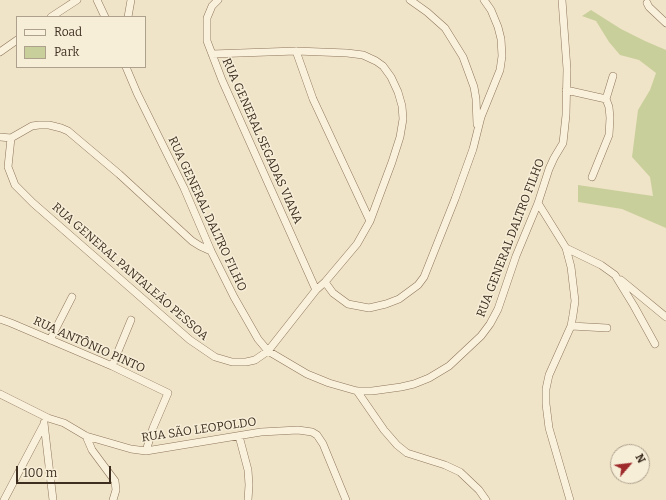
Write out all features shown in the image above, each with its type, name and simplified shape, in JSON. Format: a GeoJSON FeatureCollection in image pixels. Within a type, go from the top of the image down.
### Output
{"type":"FeatureCollection","features":[{"type":"Feature","properties":{"kind":"street"},"geometry":{"type":"LineString","coordinates":[[52,16],[76,0]]}},
{"type":"Feature","properties":{"kind":"street"},"geometry":{"type":"LineString","coordinates":[[97,0],[105,16]]}},
{"type":"Feature","properties":{"kind":"street"},"geometry":{"type":"LineString","coordinates":[[128,16],[131,0]]}},
{"type":"Feature","properties":{"kind":"street","name":"RUA GENERAL SEGADAS VIANA"},"geometry":{"type":"LineString","coordinates":[[218,0],[212,6],[207,18],[207,41],[225,87],[316,290]]}},
{"type":"Feature","properties":{"kind":"street"},"geometry":{"type":"LineString","coordinates":[[410,0],[427,12],[445,28],[463,57],[474,87],[477,130]]}},
{"type":"Feature","properties":{"kind":"street"},"geometry":{"type":"LineString","coordinates":[[325,282],[333,293],[348,304],[369,308],[399,299],[418,285],[424,277],[455,199],[473,149],[477,130],[500,70],[502,56],[501,39],[491,10],[484,0]]}},
{"type":"Feature","properties":{"kind":"street","name":"RUA GENERAL DALTRO FILHO"},"geometry":{"type":"LineString","coordinates":[[127,68],[137,93],[184,188],[211,251],[234,297],[258,339],[268,351],[307,374],[329,383],[357,390],[372,391],[414,384],[440,372],[469,349],[490,324],[495,314],[554,158],[563,143],[566,115],[567,69],[562,0]]}},
{"type":"Feature","properties":{"kind":"street"},"geometry":{"type":"LineString","coordinates":[[647,3],[649,7],[666,23]]}},
{"type":"Feature","properties":{"kind":"street"},"geometry":{"type":"LineString","coordinates":[[0,52],[16,41]]}},
{"type":"Feature","properties":{"kind":"street"},"geometry":{"type":"LineString","coordinates":[[296,51],[313,99],[370,221]]}},
{"type":"Feature","properties":{"kind":"street","name":"RUA GENERAL PANTALEÃO PESSOA"},"geometry":{"type":"LineString","coordinates":[[10,138],[8,167],[15,185],[33,203],[190,340],[215,357],[232,362],[246,362],[255,360],[268,351],[316,290],[325,282],[357,244],[370,221],[400,137],[403,120],[402,106],[398,92],[391,77],[383,66],[362,55],[296,51],[212,54]]}},
{"type":"Feature","properties":{"kind":"street"},"geometry":{"type":"LineString","coordinates":[[592,177],[609,135],[610,118],[609,107],[606,99],[613,76]]}},
{"type":"Feature","properties":{"kind":"street"},"geometry":{"type":"LineString","coordinates":[[566,90],[606,99]]}},
{"type":"Feature","properties":{"kind":"street"},"geometry":{"type":"LineString","coordinates":[[0,137],[10,138],[32,126],[39,125],[49,125],[68,131],[119,174],[192,241],[211,251]]}},
{"type":"Feature","properties":{"kind":"street"},"geometry":{"type":"LineString","coordinates":[[538,203],[566,248],[571,267],[575,301],[571,326],[549,375],[546,389],[549,428],[570,500]]}},
{"type":"Feature","properties":{"kind":"street"},"geometry":{"type":"LineString","coordinates":[[566,248],[615,275],[666,317]]}},
{"type":"Feature","properties":{"kind":"street"},"geometry":{"type":"LineString","coordinates":[[615,275],[634,306],[654,344]]}},
{"type":"Feature","properties":{"kind":"street"},"geometry":{"type":"LineString","coordinates":[[50,340],[72,297]]}},
{"type":"Feature","properties":{"kind":"street","name":"RUA ANTÔNIO PINTO"},"geometry":{"type":"LineString","coordinates":[[0,319],[112,366],[168,393],[153,428],[146,451]]}},
{"type":"Feature","properties":{"kind":"street"},"geometry":{"type":"LineString","coordinates":[[112,366],[131,320]]}},
{"type":"Feature","properties":{"kind":"street"},"geometry":{"type":"LineString","coordinates":[[571,326],[607,328]]}},
{"type":"Feature","properties":{"kind":"street"},"geometry":{"type":"LineString","coordinates":[[357,390],[384,430],[397,445],[408,453],[445,465],[460,472],[479,490],[486,500]]}},
{"type":"Feature","properties":{"kind":"street","name":"RUA SÃO LEOPOLDO"},"geometry":{"type":"LineString","coordinates":[[0,394],[46,421],[64,423],[86,436],[131,449],[146,451],[261,432],[305,430],[317,435],[323,444],[346,500]]}},
{"type":"Feature","properties":{"kind":"street"},"geometry":{"type":"LineString","coordinates":[[4,500],[46,421]]}},
{"type":"Feature","properties":{"kind":"street"},"geometry":{"type":"LineString","coordinates":[[46,421],[53,500]]}},
{"type":"Feature","properties":{"kind":"street"},"geometry":{"type":"LineString","coordinates":[[86,436],[92,450],[115,480],[116,490],[113,500]]}},
{"type":"Feature","properties":{"kind":"street"},"geometry":{"type":"LineString","coordinates":[[239,436],[248,470],[248,500]]}},
{"type":"Feature","properties":{"kind":"green space"},"geometry":{"type":"Polygon","coordinates":[[[591,10],[621,29],[666,50],[666,228],[622,209],[578,202],[578,185],[653,196],[650,177],[632,157],[638,110],[650,90],[656,73],[639,60],[620,55],[609,42],[596,21],[582,16],[591,10]]]}}]}
